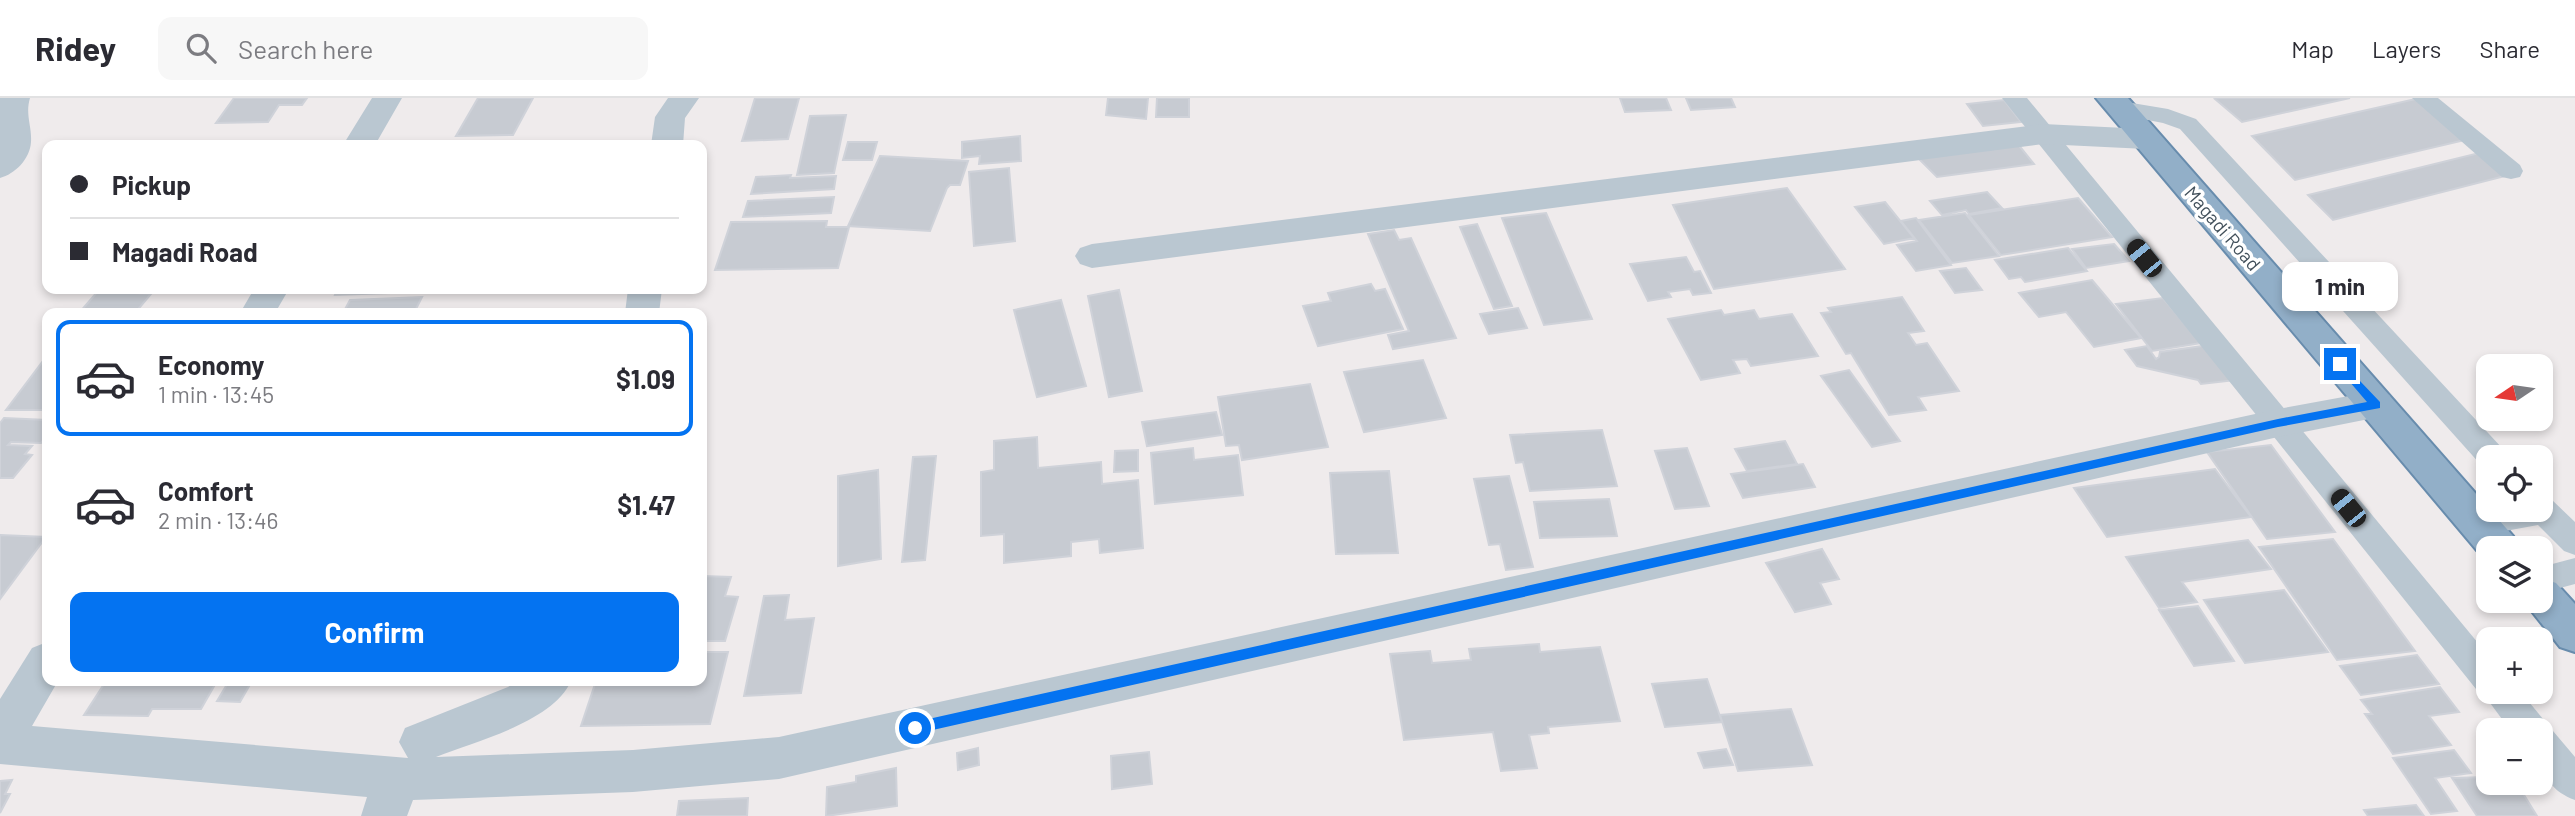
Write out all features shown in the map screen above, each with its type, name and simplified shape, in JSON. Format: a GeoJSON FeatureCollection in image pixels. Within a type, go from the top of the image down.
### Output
{"type":"FeatureCollection","features":[{"type":"Feature","properties":{"kind":"highway","name":"Magadi Road"},"geometry":{"type":"LineString","coordinates":[[2115,103],[2489,536]]}},
{"type":"Feature","properties":{"kind":"highway"},"geometry":{"type":"LineString","coordinates":[[2553,609],[2575,634]]}},
{"type":"Feature","properties":{"kind":"street"},"geometry":{"type":"LineString","coordinates":[[0,168],[14,150],[15,136],[10,126],[10,111],[15,98]]}},
{"type":"Feature","properties":{"kind":"street"},"geometry":{"type":"LineString","coordinates":[[362,140],[387,98]]}},
{"type":"Feature","properties":{"kind":"street"},"geometry":{"type":"LineString","coordinates":[[668,140],[670,117],[684,98]]}},
{"type":"Feature","properties":{"kind":"street"},"geometry":{"type":"LineString","coordinates":[[1091,256],[2043,134],[2146,139]]}},
{"type":"Feature","properties":{"kind":"street"},"geometry":{"type":"LineString","coordinates":[[42,670],[0,741],[390,797],[779,758],[2278,423],[2376,405]]}},
{"type":"Feature","properties":{"kind":"street"},"geometry":{"type":"LineString","coordinates":[[421,742],[524,701],[543,686]]}},
{"type":"Feature","properties":{"kind":"lane"},"geometry":{"type":"LineString","coordinates":[[2014,98],[2476,664]]}},
{"type":"Feature","properties":{"kind":"lane"},"geometry":{"type":"LineString","coordinates":[[2424,98],[2511,171]]}},
{"type":"Feature","properties":{"kind":"lane"},"geometry":{"type":"LineString","coordinates":[[2115,103],[2168,116],[2188,124],[2481,445]]}},
{"type":"Feature","properties":{"kind":"lane"},"geometry":{"type":"LineString","coordinates":[[2553,520],[2575,542]]}},
{"type":"Feature","properties":{"kind":"lane"},"geometry":{"type":"LineString","coordinates":[[2489,536],[2518,522]]}},
{"type":"Feature","properties":{"kind":"lane"},"geometry":{"type":"LineString","coordinates":[[2553,576],[2575,570]]}},
{"type":"Feature","properties":{"kind":"lane"},"geometry":{"type":"LineString","coordinates":[[2510,704],[2521,718]]}},
{"type":"Feature","properties":{"kind":"lane"},"geometry":{"type":"LineString","coordinates":[[2553,756],[2575,783]]}},
{"type":"Feature","properties":{"kind":"building"},"geometry":{"type":"Polygon","coordinates":[[[234,98],[307,98],[302,105],[279,105],[268,122],[216,123],[234,98]]]}},
{"type":"Feature","properties":{"kind":"building"},"geometry":{"type":"Polygon","coordinates":[[[478,98],[533,98],[513,135],[456,136],[478,98]]]}},
{"type":"Feature","properties":{"kind":"building"},"geometry":{"type":"Polygon","coordinates":[[[755,98],[799,98],[788,139],[742,141],[755,98]]]}},
{"type":"Feature","properties":{"kind":"building"},"geometry":{"type":"Polygon","coordinates":[[[1108,98],[1148,98],[1146,119],[1106,115],[1108,98]]]}},
{"type":"Feature","properties":{"kind":"building"},"geometry":{"type":"Polygon","coordinates":[[[1157,98],[1189,98],[1189,117],[1156,117],[1157,98]]]}},
{"type":"Feature","properties":{"kind":"building"},"geometry":{"type":"Polygon","coordinates":[[[1620,98],[1666,98],[1671,110],[1625,112],[1620,98]]]}},
{"type":"Feature","properties":{"kind":"building"},"geometry":{"type":"Polygon","coordinates":[[[1686,98],[1731,98],[1735,107],[1691,110],[1686,98]]]}},
{"type":"Feature","properties":{"kind":"building"},"geometry":{"type":"Polygon","coordinates":[[[2219,98],[2350,98],[2242,122],[2215,99],[2219,98]]]}},
{"type":"Feature","properties":{"kind":"building"},"geometry":{"type":"Polygon","coordinates":[[[2420,98],[2465,140],[2295,180],[2252,136],[2420,98]]]}},
{"type":"Feature","properties":{"kind":"building"},"geometry":{"type":"Polygon","coordinates":[[[2004,100],[2021,122],[1983,126],[1967,104],[2004,100]]]}},
{"type":"Feature","properties":{"kind":"building"},"geometry":{"type":"Polygon","coordinates":[[[846,115],[834,173],[797,175],[810,116],[846,115]]]}},
{"type":"Feature","properties":{"kind":"building"},"geometry":{"type":"Polygon","coordinates":[[[1020,136],[1021,161],[979,164],[980,156],[962,158],[962,142],[1020,136]]]}},
{"type":"Feature","properties":{"kind":"building"},"geometry":{"type":"Polygon","coordinates":[[[848,142],[877,142],[872,160],[843,160],[848,142]]]}},
{"type":"Feature","properties":{"kind":"building"},"geometry":{"type":"Polygon","coordinates":[[[2017,143],[2034,164],[1937,177],[1917,157],[2017,143]]]}},
{"type":"Feature","properties":{"kind":"building"},"geometry":{"type":"Polygon","coordinates":[[[2479,153],[2505,176],[2333,220],[2308,195],[2479,153]]]}},
{"type":"Feature","properties":{"kind":"building"},"geometry":{"type":"Polygon","coordinates":[[[880,156],[968,161],[960,185],[950,185],[947,188],[930,231],[848,226],[880,156]]]}},
{"type":"Feature","properties":{"kind":"building"},"geometry":{"type":"Polygon","coordinates":[[[1009,168],[1015,241],[974,246],[969,172],[1009,168]]]}},
{"type":"Feature","properties":{"kind":"building"},"geometry":{"type":"Polygon","coordinates":[[[791,175],[790,178],[836,176],[834,189],[751,194],[756,177],[791,175]]]}},
{"type":"Feature","properties":{"kind":"building"},"geometry":{"type":"Polygon","coordinates":[[[1787,188],[1845,269],[1714,289],[1673,205],[1787,188]]]}},
{"type":"Feature","properties":{"kind":"building"},"geometry":{"type":"Polygon","coordinates":[[[1987,192],[2002,208],[1969,214],[1966,210],[1942,215],[1930,201],[1987,192]]]}},
{"type":"Feature","properties":{"kind":"building"},"geometry":{"type":"Polygon","coordinates":[[[834,197],[831,213],[743,217],[748,201],[834,197]]]}},
{"type":"Feature","properties":{"kind":"building"},"geometry":{"type":"Polygon","coordinates":[[[2078,198],[2112,237],[2001,255],[1969,215],[2078,198]]]}},
{"type":"Feature","properties":{"kind":"building"},"geometry":{"type":"Polygon","coordinates":[[[1885,202],[1914,238],[1884,244],[1855,207],[1885,202]]]}},
{"type":"Feature","properties":{"kind":"building"},"geometry":{"type":"Polygon","coordinates":[[[1546,213],[1592,319],[1544,325],[1502,218],[1546,213]]]}},
{"type":"Feature","properties":{"kind":"building"},"geometry":{"type":"Polygon","coordinates":[[[1965,213],[1999,256],[1952,263],[1919,220],[1965,213]]]}},
{"type":"Feature","properties":{"kind":"building"},"geometry":{"type":"Polygon","coordinates":[[[1916,218],[1951,265],[1916,271],[1897,245],[1917,241],[1901,221],[1916,218]]]}},
{"type":"Feature","properties":{"kind":"building"},"geometry":{"type":"Polygon","coordinates":[[[827,221],[826,227],[849,227],[838,268],[715,270],[731,222],[827,221]]]}},
{"type":"Feature","properties":{"kind":"building"},"geometry":{"type":"Polygon","coordinates":[[[1477,224],[1512,306],[1494,309],[1460,227],[1477,224]]]}},
{"type":"Feature","properties":{"kind":"building"},"geometry":{"type":"Polygon","coordinates":[[[1394,230],[1399,240],[1411,238],[1456,338],[1393,349],[1388,335],[1409,331],[1368,234],[1394,230]]]}},
{"type":"Feature","properties":{"kind":"building"},"geometry":{"type":"Polygon","coordinates":[[[2114,244],[2129,261],[2086,268],[2072,249],[2114,244]]]}},
{"type":"Feature","properties":{"kind":"building"},"geometry":{"type":"Polygon","coordinates":[[[2068,248],[2087,271],[2025,282],[2021,277],[2009,279],[1995,260],[2068,248]]]}},
{"type":"Feature","properties":{"kind":"building"},"geometry":{"type":"Polygon","coordinates":[[[1686,257],[1694,272],[1700,271],[1711,293],[1693,295],[1690,289],[1668,292],[1671,297],[1648,301],[1630,264],[1686,257]]]}},
{"type":"Feature","properties":{"kind":"building"},"geometry":{"type":"Polygon","coordinates":[[[1966,268],[1982,290],[1955,293],[1940,271],[1966,268]]]}},
{"type":"Feature","properties":{"kind":"building"},"geometry":{"type":"Polygon","coordinates":[[[2092,280],[2141,338],[2094,347],[2066,312],[2039,317],[2019,293],[2092,280]]]}},
{"type":"Feature","properties":{"kind":"building"},"geometry":{"type":"Polygon","coordinates":[[[1371,284],[1375,291],[1385,289],[1403,329],[1318,346],[1303,306],[1331,301],[1328,293],[1371,284]]]}},
{"type":"Feature","properties":{"kind":"building"},"geometry":{"type":"Polygon","coordinates":[[[1119,290],[1142,391],[1109,397],[1088,296],[1119,290]]]}},
{"type":"Feature","properties":{"kind":"building"},"geometry":{"type":"Polygon","coordinates":[[[95,294],[151,294],[139,308],[83,308],[95,294]]]}},
{"type":"Feature","properties":{"kind":"building"},"geometry":{"type":"Polygon","coordinates":[[[422,297],[416,308],[346,308],[350,300],[422,297]]]}},
{"type":"Feature","properties":{"kind":"building"},"geometry":{"type":"Polygon","coordinates":[[[1902,297],[1924,331],[1908,333],[1916,345],[1927,343],[1959,391],[1918,397],[1926,410],[1889,415],[1851,353],[1846,354],[1821,313],[1831,312],[1828,308],[1902,297]]]}},
{"type":"Feature","properties":{"kind":"building"},"geometry":{"type":"Polygon","coordinates":[[[2163,298],[2201,343],[2152,351],[2116,304],[2163,298]]]}},
{"type":"Feature","properties":{"kind":"building"},"geometry":{"type":"Polygon","coordinates":[[[1061,300],[1086,386],[1037,397],[1014,310],[1061,300]]]}},
{"type":"Feature","properties":{"kind":"building"},"geometry":{"type":"Polygon","coordinates":[[[1518,308],[1527,328],[1489,334],[1480,314],[1518,308]]]}},
{"type":"Feature","properties":{"kind":"building"},"geometry":{"type":"Polygon","coordinates":[[[1721,310],[1724,315],[1754,310],[1759,319],[1792,314],[1818,356],[1751,366],[1747,359],[1733,360],[1740,373],[1701,380],[1668,319],[1721,310]]]}},
{"type":"Feature","properties":{"kind":"building"},"geometry":{"type":"Polygon","coordinates":[[[2209,345],[2236,380],[2201,384],[2198,380],[2137,366],[2125,350],[2147,346],[2156,359],[2160,352],[2209,345]]]}},
{"type":"Feature","properties":{"kind":"building"},"geometry":{"type":"Polygon","coordinates":[[[1423,360],[1446,418],[1364,432],[1344,372],[1423,360]]]}},
{"type":"Feature","properties":{"kind":"building"},"geometry":{"type":"Polygon","coordinates":[[[42,362],[42,410],[6,410],[42,362]]]}},
{"type":"Feature","properties":{"kind":"building"},"geometry":{"type":"Polygon","coordinates":[[[1849,370],[1900,441],[1872,447],[1821,376],[1849,370]]]}},
{"type":"Feature","properties":{"kind":"building"},"geometry":{"type":"Polygon","coordinates":[[[1310,384],[1328,447],[1242,460],[1239,445],[1226,446],[1218,397],[1310,384]]]}},
{"type":"Feature","properties":{"kind":"building"},"geometry":{"type":"Polygon","coordinates":[[[1216,412],[1222,435],[1147,446],[1142,422],[1216,412]]]}},
{"type":"Feature","properties":{"kind":"building"},"geometry":{"type":"Polygon","coordinates":[[[4,418],[42,420],[41,443],[11,442],[8,445],[32,446],[25,454],[32,455],[13,478],[0,478],[0,423],[4,418]]]}},
{"type":"Feature","properties":{"kind":"building"},"geometry":{"type":"Polygon","coordinates":[[[1602,430],[1617,486],[1530,491],[1523,462],[1516,463],[1510,435],[1602,430]]]}},
{"type":"Feature","properties":{"kind":"building"},"geometry":{"type":"Polygon","coordinates":[[[1037,437],[1038,468],[1101,462],[1102,484],[1138,480],[1143,548],[1100,553],[1099,539],[1071,542],[1071,556],[1004,563],[1004,534],[981,536],[981,472],[994,470],[994,441],[1037,437]]]}},
{"type":"Feature","properties":{"kind":"building"},"geometry":{"type":"Polygon","coordinates":[[[1785,441],[1797,464],[1747,471],[1735,449],[1785,441]]]}},
{"type":"Feature","properties":{"kind":"building"},"geometry":{"type":"Polygon","coordinates":[[[2271,445],[2335,532],[2267,539],[2207,452],[2271,445]]]}},
{"type":"Feature","properties":{"kind":"building"},"geometry":{"type":"Polygon","coordinates":[[[1193,448],[1194,460],[1238,455],[1243,495],[1155,504],[1151,453],[1193,448]]]}},
{"type":"Feature","properties":{"kind":"building"},"geometry":{"type":"Polygon","coordinates":[[[1687,448],[1709,506],[1675,509],[1655,451],[1687,448]]]}},
{"type":"Feature","properties":{"kind":"building"},"geometry":{"type":"Polygon","coordinates":[[[1138,450],[1138,471],[1114,472],[1115,451],[1138,450]]]}},
{"type":"Feature","properties":{"kind":"building"},"geometry":{"type":"Polygon","coordinates":[[[936,456],[925,560],[902,562],[913,457],[936,456]]]}},
{"type":"Feature","properties":{"kind":"building"},"geometry":{"type":"Polygon","coordinates":[[[1803,464],[1815,487],[1743,498],[1731,474],[1803,464]]]}},
{"type":"Feature","properties":{"kind":"building"},"geometry":{"type":"Polygon","coordinates":[[[2215,469],[2251,517],[2107,537],[2074,488],[2215,469]]]}},
{"type":"Feature","properties":{"kind":"building"},"geometry":{"type":"Polygon","coordinates":[[[878,470],[881,559],[838,566],[838,476],[878,470]]]}},
{"type":"Feature","properties":{"kind":"building"},"geometry":{"type":"Polygon","coordinates":[[[1389,471],[1398,553],[1336,554],[1330,473],[1389,471]]]}},
{"type":"Feature","properties":{"kind":"building"},"geometry":{"type":"Polygon","coordinates":[[[1509,476],[1533,567],[1506,570],[1500,544],[1489,545],[1474,479],[1509,476]]]}},
{"type":"Feature","properties":{"kind":"building"},"geometry":{"type":"Polygon","coordinates":[[[1609,499],[1617,536],[1540,538],[1534,502],[1609,499]]]}},
{"type":"Feature","properties":{"kind":"building"},"geometry":{"type":"Polygon","coordinates":[[[0,535],[42,537],[42,542],[0,599],[0,535]]]}},
{"type":"Feature","properties":{"kind":"building"},"geometry":{"type":"Polygon","coordinates":[[[2333,539],[2415,651],[2337,660],[2259,547],[2333,539]]]}},
{"type":"Feature","properties":{"kind":"building"},"geometry":{"type":"Polygon","coordinates":[[[2248,540],[2271,569],[2182,582],[2197,602],[2159,608],[2126,557],[2248,540]]]}},
{"type":"Feature","properties":{"kind":"building"},"geometry":{"type":"Polygon","coordinates":[[[1822,549],[1839,579],[1820,583],[1831,604],[1795,612],[1766,563],[1822,549]]]}},
{"type":"Feature","properties":{"kind":"building"},"geometry":{"type":"Polygon","coordinates":[[[707,576],[731,577],[725,596],[738,597],[725,641],[707,641],[707,576]]]}},
{"type":"Feature","properties":{"kind":"building"},"geometry":{"type":"Polygon","coordinates":[[[2284,590],[2328,652],[2245,663],[2204,600],[2284,590]]]}},
{"type":"Feature","properties":{"kind":"building"},"geometry":{"type":"Polygon","coordinates":[[[789,595],[785,620],[814,618],[801,693],[744,696],[764,596],[789,595]]]}},
{"type":"Feature","properties":{"kind":"building"},"geometry":{"type":"Polygon","coordinates":[[[2198,606],[2234,661],[2194,666],[2159,610],[2198,606]]]}},
{"type":"Feature","properties":{"kind":"building"},"geometry":{"type":"Polygon","coordinates":[[[1539,644],[1540,652],[1600,647],[1620,721],[1548,727],[1549,733],[1529,735],[1537,768],[1501,771],[1493,732],[1404,740],[1390,654],[1430,651],[1432,663],[1471,660],[1469,649],[1539,644]]]}},
{"type":"Feature","properties":{"kind":"building"},"geometry":{"type":"Polygon","coordinates":[[[707,652],[728,652],[710,724],[581,726],[594,686],[707,686],[707,652]]]}},
{"type":"Feature","properties":{"kind":"building"},"geometry":{"type":"Polygon","coordinates":[[[2417,655],[2439,684],[2361,695],[2340,666],[2417,655]]]}},
{"type":"Feature","properties":{"kind":"building"},"geometry":{"type":"Polygon","coordinates":[[[1707,679],[1722,722],[1665,727],[1652,684],[1707,679]]]}},
{"type":"Feature","properties":{"kind":"building"},"geometry":{"type":"Polygon","coordinates":[[[103,686],[214,686],[201,709],[152,709],[148,716],[84,715],[103,686]]]}},
{"type":"Feature","properties":{"kind":"building"},"geometry":{"type":"Polygon","coordinates":[[[226,686],[249,686],[240,702],[217,701],[226,686]]]}},
{"type":"Feature","properties":{"kind":"building"},"geometry":{"type":"Polygon","coordinates":[[[2440,687],[2459,712],[2429,716],[2451,745],[2393,754],[2365,714],[2372,714],[2361,700],[2440,687]]]}},
{"type":"Feature","properties":{"kind":"building"},"geometry":{"type":"Polygon","coordinates":[[[1791,709],[1812,765],[1738,771],[1720,715],[1791,709]]]}},
{"type":"Feature","properties":{"kind":"building"},"geometry":{"type":"Polygon","coordinates":[[[978,748],[979,765],[958,770],[957,753],[978,748]]]}},
{"type":"Feature","properties":{"kind":"building"},"geometry":{"type":"Polygon","coordinates":[[[1726,749],[1733,765],[1704,768],[1698,753],[1726,749]]]}},
{"type":"Feature","properties":{"kind":"building"},"geometry":{"type":"Polygon","coordinates":[[[2454,750],[2471,773],[2435,778],[2457,811],[2431,814],[2393,758],[2454,750]]]}},
{"type":"Feature","properties":{"kind":"building"},"geometry":{"type":"Polygon","coordinates":[[[1149,752],[1152,784],[1112,789],[1111,756],[1149,752]]]}},
{"type":"Feature","properties":{"kind":"building"},"geometry":{"type":"Polygon","coordinates":[[[896,768],[897,806],[826,816],[827,787],[856,782],[856,776],[896,768]]]}},
{"type":"Feature","properties":{"kind":"building"},"geometry":{"type":"Polygon","coordinates":[[[2476,777],[2476,795],[2524,795],[2537,816],[2477,816],[2452,778],[2476,777]]]}},
{"type":"Feature","properties":{"kind":"building"},"geometry":{"type":"Polygon","coordinates":[[[12,780],[5,794],[10,794],[0,813],[0,781],[12,780]]]}},
{"type":"Feature","properties":{"kind":"building"},"geometry":{"type":"Polygon","coordinates":[[[748,798],[747,816],[677,816],[679,801],[748,798]]]}},
{"type":"Feature","properties":{"kind":"building"},"geometry":{"type":"Polygon","coordinates":[[[2416,805],[2424,816],[2368,816],[2364,810],[2416,805]]]}},
{"type":"Feature","properties":{"kind":"route"},"geometry":{"type":"LineString","coordinates":[[915,728],[2278,423],[2376,405],[2340,364]]}}]}
